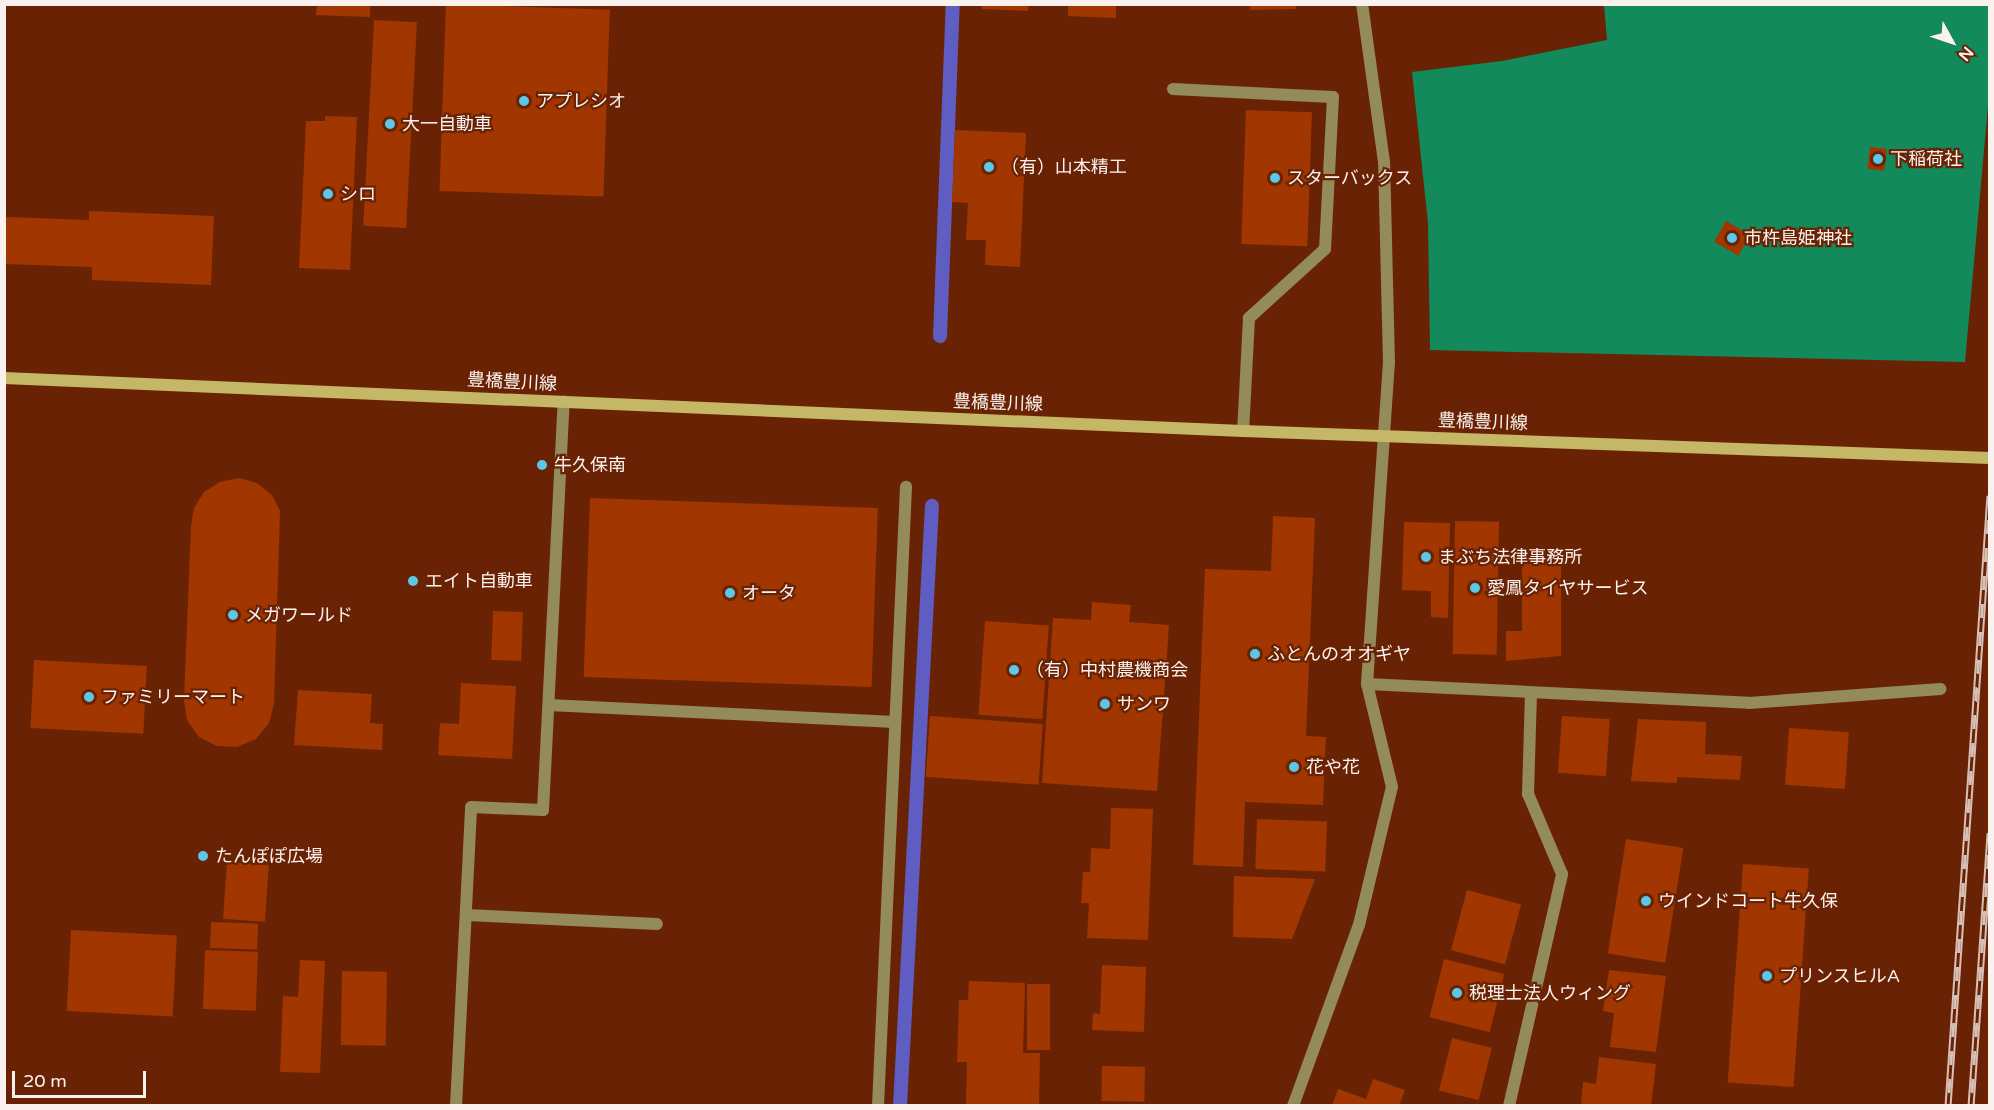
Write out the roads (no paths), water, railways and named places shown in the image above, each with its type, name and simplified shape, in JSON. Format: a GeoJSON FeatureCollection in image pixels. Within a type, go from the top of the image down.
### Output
{"type":"FeatureCollection","features":[{"type":"Feature","properties":{"kind":"main road","name":"豊橋豊川線"},"geometry":{"type":"LineString","coordinates":[[4,378],[1243,431],[1989,458]]}},
{"type":"Feature","properties":{"kind":"street"},"geometry":{"type":"LineString","coordinates":[[1293,1106],[1359,925],[1392,787],[1367,684],[1389,363],[1384,162],[1362,4]]}},
{"type":"Feature","properties":{"kind":"street"},"geometry":{"type":"LineString","coordinates":[[1173,89],[1333,97],[1325,249],[1249,318],[1243,431]]}},
{"type":"Feature","properties":{"kind":"street"},"geometry":{"type":"LineString","coordinates":[[456,1106],[471,807],[543,810],[564,402]]}},
{"type":"Feature","properties":{"kind":"street"},"geometry":{"type":"LineString","coordinates":[[878,1106],[906,487]]}},
{"type":"Feature","properties":{"kind":"street"},"geometry":{"type":"LineString","coordinates":[[1367,684],[1749,703],[1940,689]]}},
{"type":"Feature","properties":{"kind":"street"},"geometry":{"type":"LineString","coordinates":[[1509,1106],[1562,874],[1528,794],[1531,693]]}},
{"type":"Feature","properties":{"kind":"street"},"geometry":{"type":"LineString","coordinates":[[549,705],[895,722]]}},
{"type":"Feature","properties":{"kind":"street"},"geometry":{"type":"LineString","coordinates":[[466,915],[657,924]]}},
{"type":"Feature","properties":{"kind":"waterway"},"geometry":{"type":"LineString","coordinates":[[940,336],[953,4]]}},
{"type":"Feature","properties":{"kind":"waterway"},"geometry":{"type":"LineString","coordinates":[[900,1106],[932,506]]}},
{"type":"Feature","properties":{"kind":"railway"},"geometry":{"type":"LineString","coordinates":[[1948,1106],[1990,495]]}},
{"type":"Feature","properties":{"kind":"railway"},"geometry":{"type":"LineString","coordinates":[[1971,1106],[1990,833]]}},
{"type":"Feature","properties":{"kind":"place","name":"アプレシオ"},"geometry":{"type":"Point","coordinates":[524,101]}},
{"type":"Feature","properties":{"kind":"place","name":"大一自動車"},"geometry":{"type":"Point","coordinates":[390,124]}},
{"type":"Feature","properties":{"kind":"place","name":"下稲荷社"},"geometry":{"type":"Point","coordinates":[1878,159]}},
{"type":"Feature","properties":{"kind":"place","name":"（有）山本精工"},"geometry":{"type":"Point","coordinates":[989,167]}},
{"type":"Feature","properties":{"kind":"place","name":"スターバックス"},"geometry":{"type":"Point","coordinates":[1275,178]}},
{"type":"Feature","properties":{"kind":"place","name":"シロ"},"geometry":{"type":"Point","coordinates":[328,194]}},
{"type":"Feature","properties":{"kind":"place","name":"市杵島姫神社"},"geometry":{"type":"Point","coordinates":[1732,238]}},
{"type":"Feature","properties":{"kind":"place","name":"牛久保南"},"geometry":{"type":"Point","coordinates":[542,465]}},
{"type":"Feature","properties":{"kind":"place","name":"まぶち法律事務所"},"geometry":{"type":"Point","coordinates":[1426,557]}},
{"type":"Feature","properties":{"kind":"place","name":"エイト自動車"},"geometry":{"type":"Point","coordinates":[413,581]}},
{"type":"Feature","properties":{"kind":"place","name":"愛鳳タイヤサービス"},"geometry":{"type":"Point","coordinates":[1475,588]}},
{"type":"Feature","properties":{"kind":"place","name":"オータ"},"geometry":{"type":"Point","coordinates":[730,593]}},
{"type":"Feature","properties":{"kind":"place","name":"メガワールド"},"geometry":{"type":"Point","coordinates":[233,615]}},
{"type":"Feature","properties":{"kind":"place","name":"ふとんのオオギヤ"},"geometry":{"type":"Point","coordinates":[1255,654]}},
{"type":"Feature","properties":{"kind":"place","name":"（有）中村農機商会"},"geometry":{"type":"Point","coordinates":[1014,670]}},
{"type":"Feature","properties":{"kind":"place","name":"ファミリーマート"},"geometry":{"type":"Point","coordinates":[89,697]}},
{"type":"Feature","properties":{"kind":"place","name":"サンワ"},"geometry":{"type":"Point","coordinates":[1105,704]}},
{"type":"Feature","properties":{"kind":"place","name":"花や花"},"geometry":{"type":"Point","coordinates":[1294,767]}},
{"type":"Feature","properties":{"kind":"place","name":"たんぽぽ広場"},"geometry":{"type":"Point","coordinates":[203,856]}},
{"type":"Feature","properties":{"kind":"place","name":"ウインドコート牛久保"},"geometry":{"type":"Point","coordinates":[1646,901]}},
{"type":"Feature","properties":{"kind":"place","name":"プリンスヒルA"},"geometry":{"type":"Point","coordinates":[1767,976]}},
{"type":"Feature","properties":{"kind":"place","name":"税理士法人ウィング"},"geometry":{"type":"Point","coordinates":[1457,993]}}]}
